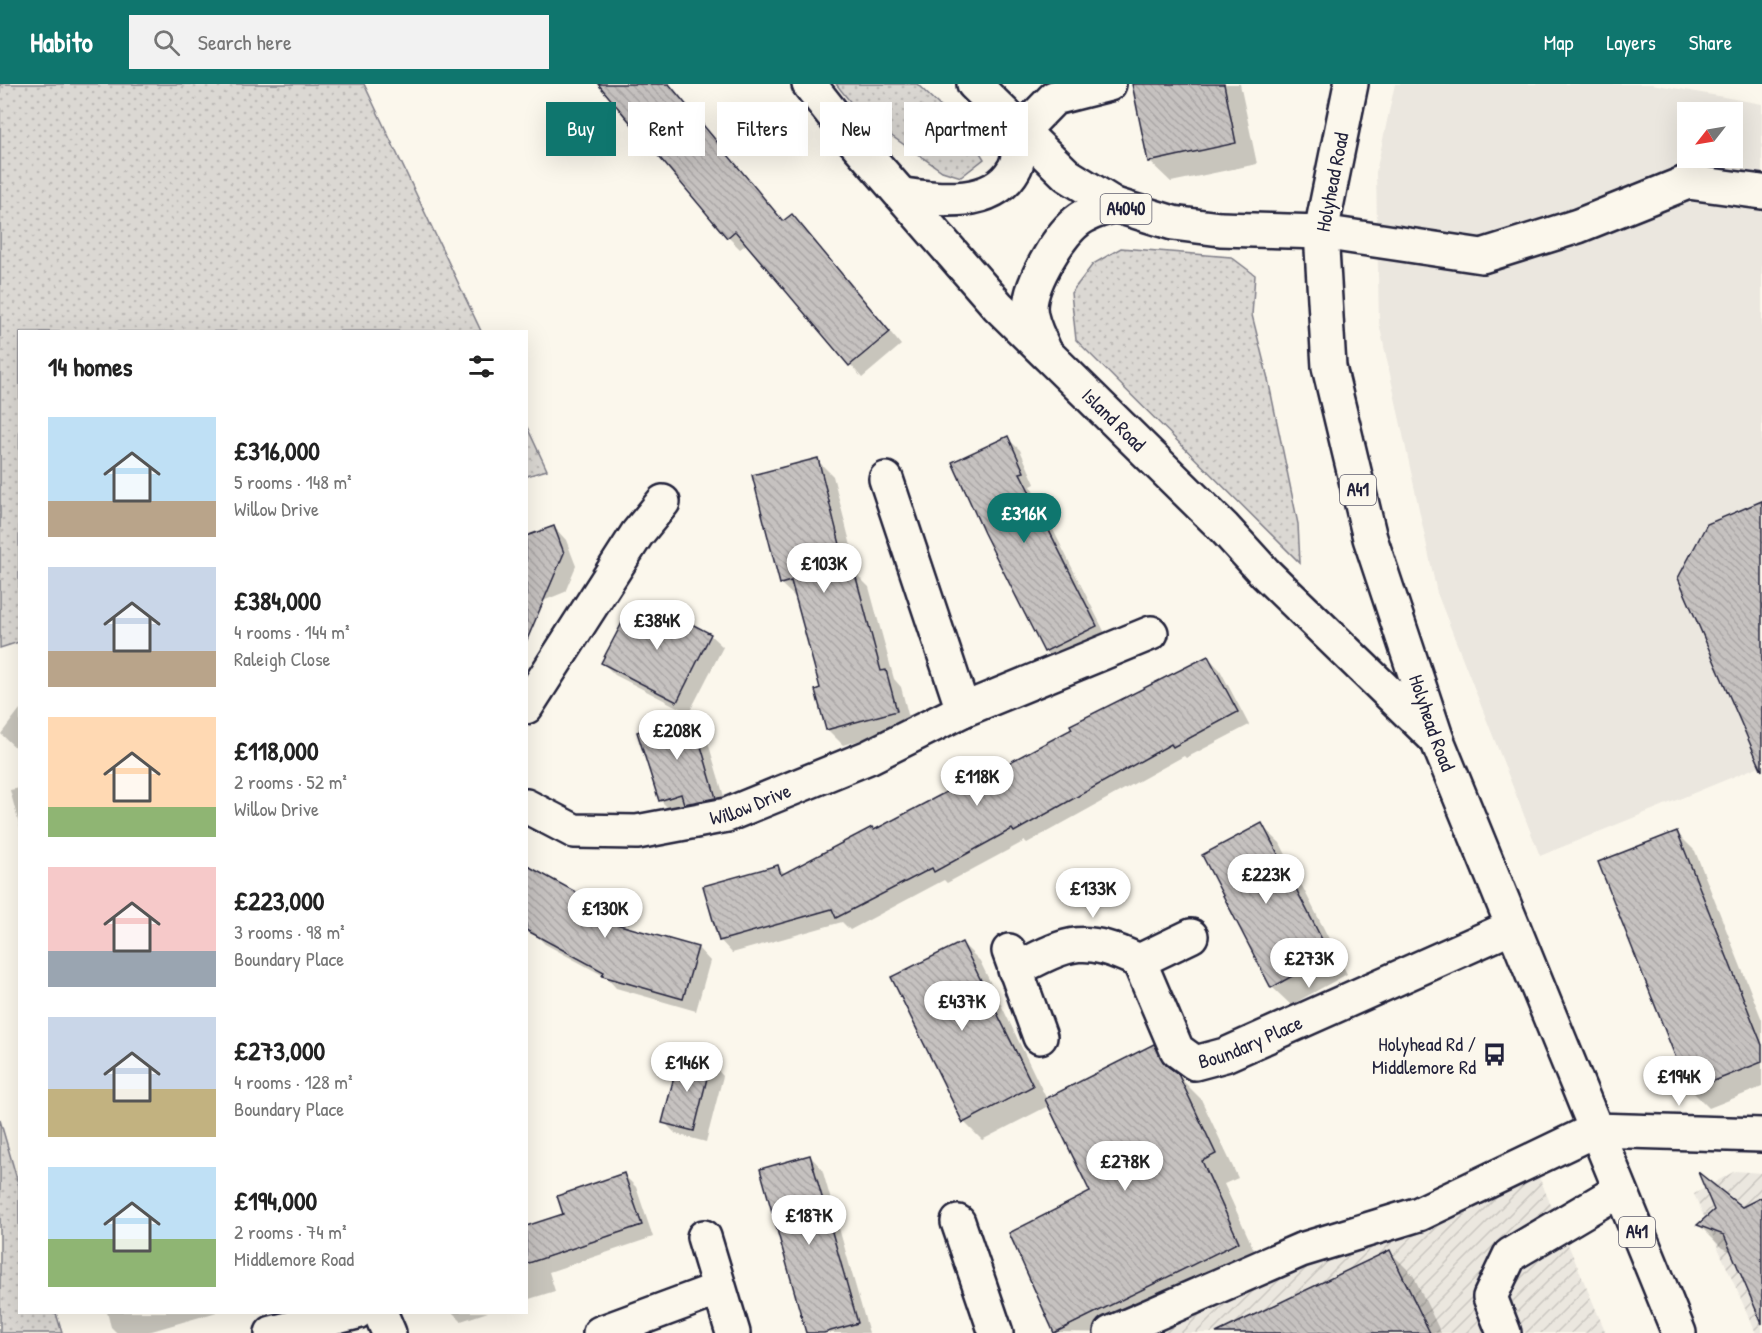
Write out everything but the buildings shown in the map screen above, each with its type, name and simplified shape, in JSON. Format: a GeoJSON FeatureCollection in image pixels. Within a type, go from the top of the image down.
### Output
{"type":"FeatureCollection","features":[{"type":"Feature","properties":{"kind":"main road","name":"Island Road"},"geometry":{"type":"LineString","coordinates":[[809,84],[850,136],[904,195],[998,306],[1224,528],[1265,573],[1437,740]]}},
{"type":"Feature","properties":{"kind":"main road","name":"A4040"},"geometry":{"type":"LineString","coordinates":[[974,84],[991,102]]}},
{"type":"Feature","properties":{"kind":"main road"},"geometry":{"type":"LineString","coordinates":[[1028,124],[1054,98],[1109,84]]}},
{"type":"Feature","properties":{"kind":"main road","name":"Holyhead Road"},"geometry":{"type":"LineString","coordinates":[[1351,84],[1321,232],[1329,367],[1370,538],[1437,740],[1679,1333]]}},
{"type":"Feature","properties":{"kind":"main road","name":"A4040"},"geometry":{"type":"LineString","coordinates":[[1028,139],[1067,175],[1115,205],[1173,223],[1220,229],[1321,232]]}},
{"type":"Feature","properties":{"kind":"main road"},"geometry":{"type":"LineString","coordinates":[[904,195],[941,200],[996,190],[1015,168],[1017,156]]}},
{"type":"Feature","properties":{"kind":"main road"},"geometry":{"type":"LineString","coordinates":[[1321,232],[1482,256],[1578,226],[1688,182],[1762,192]]}},
{"type":"Feature","properties":{"kind":"main road"},"geometry":{"type":"LineString","coordinates":[[1045,351],[1031,315],[1035,286],[1054,250],[1073,224],[1090,213],[1115,205]]}},
{"type":"Feature","properties":{"kind":"main road"},"geometry":{"type":"LineString","coordinates":[[886,479],[963,710]]}},
{"type":"Feature","properties":{"kind":"main road"},"geometry":{"type":"LineString","coordinates":[[528,704],[637,534],[663,502]]}},
{"type":"Feature","properties":{"kind":"main road","name":"Willow Drive"},"geometry":{"type":"LineString","coordinates":[[528,807],[574,831],[637,832],[727,815],[869,757],[963,710],[1151,633]]}},
{"type":"Feature","properties":{"kind":"main road","name":"Boundary Place"},"geometry":{"type":"LineString","coordinates":[[1139,961],[1177,1050],[1195,1063],[1225,1055],[1512,927]]}},
{"type":"Feature","properties":{"kind":"main road"},"geometry":{"type":"LineString","coordinates":[[1040,1036],[1012,960],[1046,954],[1081,943],[1107,946],[1139,961],[1191,936]]}},
{"type":"Feature","properties":{"kind":"main road"},"geometry":{"type":"LineString","coordinates":[[1111,1333],[1301,1250],[1419,1214],[1595,1130],[1762,1135]]}},
{"type":"Feature","properties":{"kind":"main road"},"geometry":{"type":"LineString","coordinates":[[1504,1333],[1490,1297],[1510,1254],[1620,1190]]}},
{"type":"Feature","properties":{"kind":"main road"},"geometry":{"type":"LineString","coordinates":[[958,1222],[996,1333]]}},
{"type":"Feature","properties":{"kind":"main road"},"geometry":{"type":"LineString","coordinates":[[704,1237],[733,1333]]}},
{"type":"Feature","properties":{"kind":"main road"},"geometry":{"type":"LineString","coordinates":[[600,1333],[719,1289]]}},
{"type":"Feature","properties":{"kind":"main road"},"geometry":{"type":"LineString","coordinates":[[272,1333],[349,1314]]}},
{"type":"Feature","properties":{"kind":"main road"},"geometry":{"type":"LineString","coordinates":[[381,1314],[389,1333]]}},
{"type":"Feature","properties":{"kind":"shaded area"},"geometry":{"type":"Polygon","coordinates":[[[0,84],[364,84],[481,330],[18,330],[18,642],[0,648],[0,84]]]}},
{"type":"Feature","properties":{"kind":"shaded area"},"geometry":{"type":"Polygon","coordinates":[[[836,84],[917,84],[936,102],[904,102],[904,145],[892,136],[892,102],[850,102],[836,84]]]}},
{"type":"Feature","properties":{"kind":"shaded area"},"geometry":{"type":"Polygon","coordinates":[[[1395,84],[1652,84],[1762,104],[1762,765],[1540,856],[1437,593],[1379,323],[1376,172],[1395,84]]]}},
{"type":"Feature","properties":{"kind":"shaded area"},"geometry":{"type":"Polygon","coordinates":[[[920,156],[982,156],[984,159],[961,177],[942,171],[920,156]]]}},
{"type":"Feature","properties":{"kind":"shaded area"},"geometry":{"type":"Polygon","coordinates":[[[1121,248],[1231,257],[1255,275],[1252,315],[1268,379],[1298,524],[1300,563],[1076,340],[1071,293],[1093,264],[1121,248]]]}},
{"type":"Feature","properties":{"kind":"shaded area"},"geometry":{"type":"Polygon","coordinates":[[[528,429],[547,470],[528,475],[528,429]]]}},
{"type":"Feature","properties":{"kind":"shaded area"},"geometry":{"type":"Polygon","coordinates":[[[0,1120],[18,1183],[18,1314],[56,1314],[62,1333],[0,1333],[0,1120]]]}},
{"type":"Feature","properties":{"kind":"shaded area"},"geometry":{"type":"Polygon","coordinates":[[[1530,1156],[1606,1333],[1151,1333],[1530,1156]]]}},
{"type":"Feature","properties":{"kind":"shaded area"},"geometry":{"type":"Polygon","coordinates":[[[1735,1171],[1762,1173],[1762,1333],[1756,1333],[1694,1194],[1735,1171]]]}},
{"type":"Feature","properties":{"kind":"place","name":"Holyhead Rd / Middlemore Rd"},"geometry":{"type":"Point","coordinates":[1494,1055]}}]}
